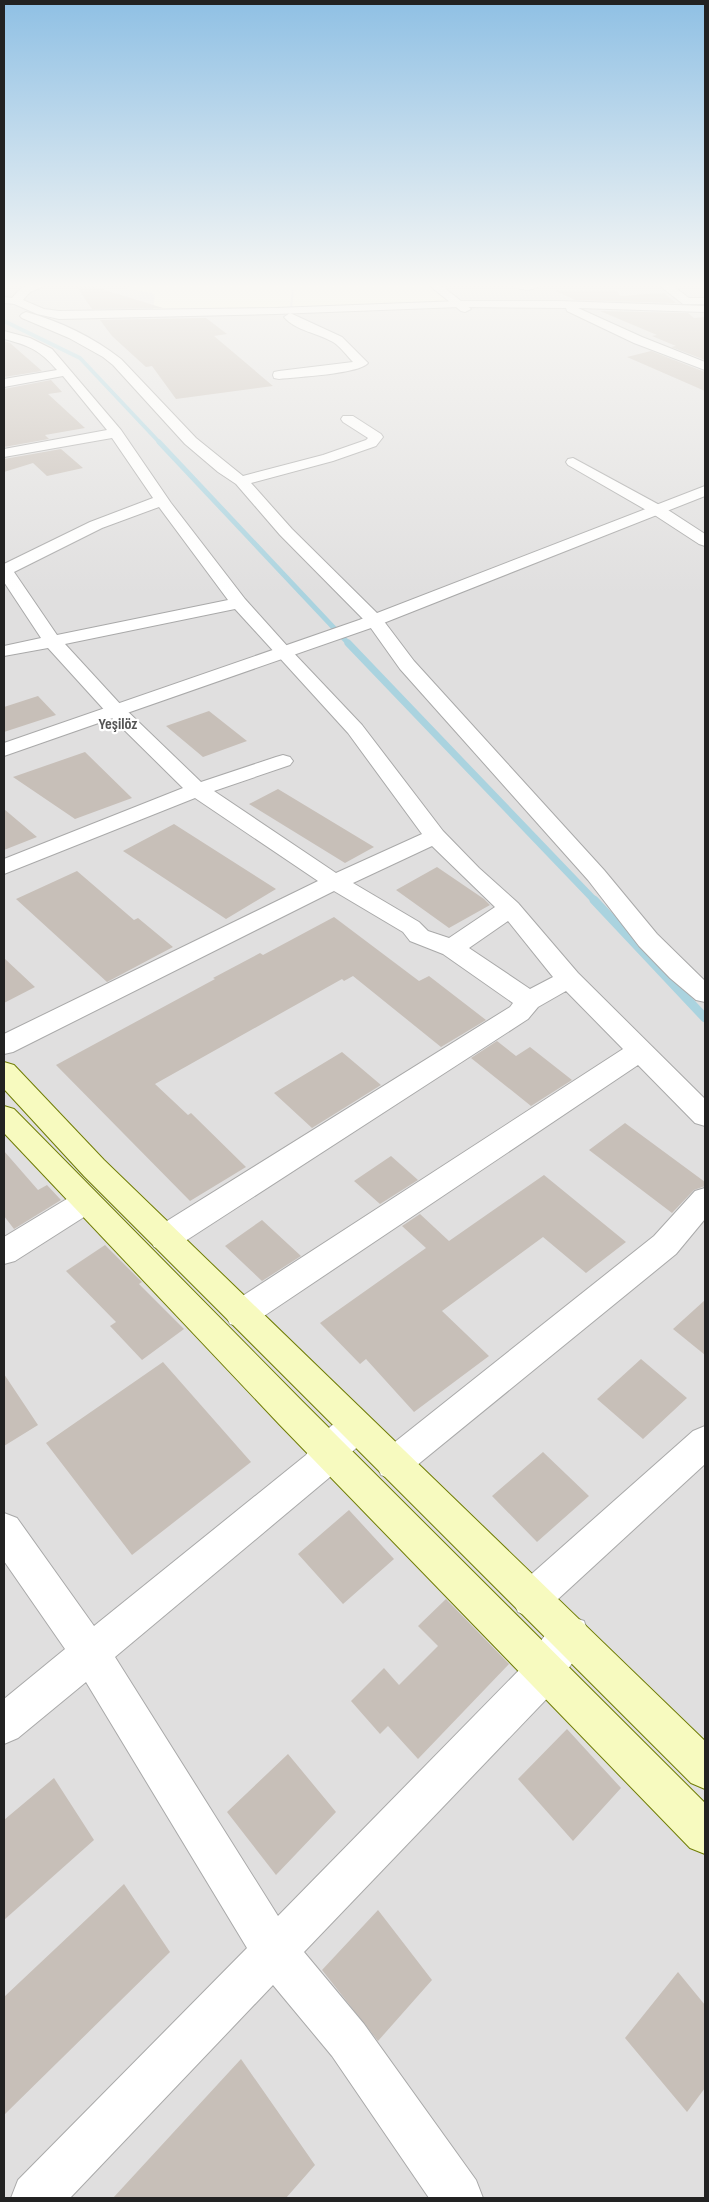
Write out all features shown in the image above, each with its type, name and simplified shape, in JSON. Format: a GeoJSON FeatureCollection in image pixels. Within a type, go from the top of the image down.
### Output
{"type":"FeatureCollection","features":[{"type":"Feature","properties":{"kind":"main road"},"geometry":{"type":"LineString","coordinates":[[4,1072],[94,1168],[705,1769]]}},
{"type":"Feature","properties":{"kind":"main road"},"geometry":{"type":"LineString","coordinates":[[4,1116],[85,1202],[328,1451],[705,1833]]}},
{"type":"Feature","properties":{"kind":"street"},"geometry":{"type":"LineString","coordinates":[[80,389],[116,433],[162,500],[239,603],[282,652],[355,729],[435,836],[471,873],[510,908],[569,979],[705,1116]]}},
{"type":"Feature","properties":{"kind":"street"},"geometry":{"type":"LineString","coordinates":[[142,389],[201,453],[241,481],[596,874],[648,940],[678,972],[705,994]]}},
{"type":"Feature","properties":{"kind":"street"},"geometry":{"type":"LineString","coordinates":[[241,481],[328,458],[371,443],[376,437],[372,432],[348,419]]}},
{"type":"Feature","properties":{"kind":"street"},"geometry":{"type":"LineString","coordinates":[[4,453],[116,433]]}},
{"type":"Feature","properties":{"kind":"street"},"geometry":{"type":"LineString","coordinates":[[573,462],[659,510],[705,541]]}},
{"type":"Feature","properties":{"kind":"street"},"geometry":{"type":"LineString","coordinates":[[4,750],[369,622],[705,491]]}},
{"type":"Feature","properties":{"kind":"street"},"geometry":{"type":"LineString","coordinates":[[162,500],[96,525],[4,570],[52,640],[115,710],[197,790],[335,882],[411,928],[419,936],[452,948],[529,1001]]}},
{"type":"Feature","properties":{"kind":"street"},"geometry":{"type":"LineString","coordinates":[[4,651],[239,603]]}},
{"type":"Feature","properties":{"kind":"street"},"geometry":{"type":"LineString","coordinates":[[4,867],[197,790],[283,761]]}},
{"type":"Feature","properties":{"kind":"street"},"geometry":{"type":"LineString","coordinates":[[4,1045],[335,882],[435,836]]}},
{"type":"Feature","properties":{"kind":"street"},"geometry":{"type":"LineString","coordinates":[[452,948],[510,908]]}},
{"type":"Feature","properties":{"kind":"street"},"geometry":{"type":"LineString","coordinates":[[165,1238],[519,1013],[529,1001],[569,979]]}},
{"type":"Feature","properties":{"kind":"street"},"geometry":{"type":"LineString","coordinates":[[241,1314],[640,1050]]}},
{"type":"Feature","properties":{"kind":"street"},"geometry":{"type":"LineString","coordinates":[[393,1464],[664,1245],[705,1199]]}},
{"type":"Feature","properties":{"kind":"street"},"geometry":{"type":"LineString","coordinates":[[4,1252],[85,1202]]}},
{"type":"Feature","properties":{"kind":"street"},"geometry":{"type":"LineString","coordinates":[[4,1724],[318,1466],[328,1451],[356,1427]]}},
{"type":"Feature","properties":{"kind":"street"},"geometry":{"type":"LineString","coordinates":[[531,1599],[705,1442]]}},
{"type":"Feature","properties":{"kind":"street"},"geometry":{"type":"LineString","coordinates":[[4,1530],[90,1653],[275,1952],[348,2040],[458,2198]]}},
{"type":"Feature","properties":{"kind":"street"},"geometry":{"type":"LineString","coordinates":[[36,2198],[543,1674],[544,1669],[570,1635]]}},
{"type":"Feature","properties":{"kind":"shaded area"},"geometry":{"type":"Polygon","coordinates":[[[4,389],[705,389],[705,2198],[4,2198],[4,389]]]}},
{"type":"Feature","properties":{"kind":"building"},"geometry":{"type":"Polygon","coordinates":[[[4,389],[59,389],[62,392],[48,394],[85,428],[45,435],[49,439],[4,447],[4,389]]]}},
{"type":"Feature","properties":{"kind":"building"},"geometry":{"type":"Polygon","coordinates":[[[169,389],[252,389],[176,399],[169,389]]]}},
{"type":"Feature","properties":{"kind":"building"},"geometry":{"type":"Polygon","coordinates":[[[61,449],[83,468],[47,476],[33,463],[4,472],[4,459],[61,449]]]}},
{"type":"Feature","properties":{"kind":"building"},"geometry":{"type":"Polygon","coordinates":[[[38,696],[56,715],[4,732],[4,707],[38,696]]]}},
{"type":"Feature","properties":{"kind":"building"},"geometry":{"type":"Polygon","coordinates":[[[209,711],[247,741],[203,757],[166,726],[209,711]]]}},
{"type":"Feature","properties":{"kind":"building"},"geometry":{"type":"Polygon","coordinates":[[[85,752],[132,798],[75,819],[13,777],[85,752]]]}},
{"type":"Feature","properties":{"kind":"building"},"geometry":{"type":"Polygon","coordinates":[[[278,789],[374,847],[345,863],[249,804],[278,789]]]}},
{"type":"Feature","properties":{"kind":"building"},"geometry":{"type":"Polygon","coordinates":[[[4,809],[37,837],[4,850],[4,809]]]}},
{"type":"Feature","properties":{"kind":"building"},"geometry":{"type":"Polygon","coordinates":[[[174,824],[276,889],[226,919],[123,851],[174,824]]]}},
{"type":"Feature","properties":{"kind":"building"},"geometry":{"type":"Polygon","coordinates":[[[437,867],[490,905],[449,928],[396,890],[437,867]]]}},
{"type":"Feature","properties":{"kind":"building"},"geometry":{"type":"Polygon","coordinates":[[[77,871],[134,920],[138,918],[173,947],[107,982],[16,899],[77,871]]]}},
{"type":"Feature","properties":{"kind":"building"},"geometry":{"type":"Polygon","coordinates":[[[334,917],[419,981],[429,976],[486,1020],[441,1047],[353,976],[344,981],[342,979],[155,1084],[188,1115],[191,1113],[246,1167],[190,1201],[56,1065],[215,979],[213,978],[260,953],[263,955],[334,917]]]}},
{"type":"Feature","properties":{"kind":"building"},"geometry":{"type":"Polygon","coordinates":[[[4,958],[35,987],[4,1003],[4,958]]]}},
{"type":"Feature","properties":{"kind":"building"},"geometry":{"type":"Polygon","coordinates":[[[497,1041],[516,1056],[530,1047],[572,1080],[531,1106],[471,1058],[497,1041]]]}},
{"type":"Feature","properties":{"kind":"building"},"geometry":{"type":"Polygon","coordinates":[[[342,1052],[381,1085],[312,1128],[274,1093],[342,1052]]]}},
{"type":"Feature","properties":{"kind":"building"},"geometry":{"type":"Polygon","coordinates":[[[625,1123],[705,1182],[705,1186],[694,1190],[672,1213],[589,1150],[625,1123]]]}},
{"type":"Feature","properties":{"kind":"building"},"geometry":{"type":"Polygon","coordinates":[[[4,1151],[38,1190],[47,1185],[61,1200],[14,1229],[4,1216],[4,1151]]]}},
{"type":"Feature","properties":{"kind":"building"},"geometry":{"type":"Polygon","coordinates":[[[391,1156],[418,1180],[380,1204],[354,1181],[391,1156]]]}},
{"type":"Feature","properties":{"kind":"building"},"geometry":{"type":"Polygon","coordinates":[[[544,1175],[626,1242],[586,1273],[543,1237],[442,1311],[489,1356],[414,1412],[366,1359],[360,1364],[320,1323],[426,1248],[402,1226],[420,1214],[449,1241],[544,1175]]]}},
{"type":"Feature","properties":{"kind":"building"},"geometry":{"type":"Polygon","coordinates":[[[262,1220],[301,1256],[262,1281],[225,1246],[262,1220]]]}},
{"type":"Feature","properties":{"kind":"building"},"geometry":{"type":"Polygon","coordinates":[[[105,1245],[142,1282],[139,1284],[184,1329],[142,1360],[110,1326],[116,1322],[66,1271],[105,1245]]]}},
{"type":"Feature","properties":{"kind":"building"},"geometry":{"type":"Polygon","coordinates":[[[705,1300],[705,1355],[673,1329],[705,1300]]]}},
{"type":"Feature","properties":{"kind":"building"},"geometry":{"type":"Polygon","coordinates":[[[641,1359],[687,1398],[643,1439],[597,1399],[641,1359]]]}},
{"type":"Feature","properties":{"kind":"building"},"geometry":{"type":"Polygon","coordinates":[[[163,1362],[251,1462],[132,1555],[46,1443],[163,1362]]]}},
{"type":"Feature","properties":{"kind":"building"},"geometry":{"type":"Polygon","coordinates":[[[4,1374],[38,1425],[4,1446],[4,1374]]]}},
{"type":"Feature","properties":{"kind":"building"},"geometry":{"type":"Polygon","coordinates":[[[543,1452],[589,1496],[537,1542],[492,1496],[543,1452]]]}},
{"type":"Feature","properties":{"kind":"building"},"geometry":{"type":"Polygon","coordinates":[[[349,1510],[394,1559],[343,1604],[298,1554],[349,1510]]]}},
{"type":"Feature","properties":{"kind":"building"},"geometry":{"type":"Polygon","coordinates":[[[446,1599],[509,1664],[418,1759],[388,1726],[380,1734],[351,1701],[384,1668],[399,1685],[438,1646],[418,1626],[446,1599]]]}},
{"type":"Feature","properties":{"kind":"building"},"geometry":{"type":"Polygon","coordinates":[[[567,1729],[621,1788],[573,1841],[518,1779],[567,1729]]]}},
{"type":"Feature","properties":{"kind":"building"},"geometry":{"type":"Polygon","coordinates":[[[288,1754],[336,1812],[276,1875],[227,1812],[288,1754]]]}},
{"type":"Feature","properties":{"kind":"building"},"geometry":{"type":"Polygon","coordinates":[[[54,1778],[94,1840],[4,1920],[4,1820],[54,1778]]]}},
{"type":"Feature","properties":{"kind":"building"},"geometry":{"type":"Polygon","coordinates":[[[124,1884],[170,1952],[4,2115],[4,1997],[124,1884]]]}},
{"type":"Feature","properties":{"kind":"building"},"geometry":{"type":"Polygon","coordinates":[[[378,1910],[432,1980],[378,2041],[322,1970],[378,1910]]]}},
{"type":"Feature","properties":{"kind":"building"},"geometry":{"type":"Polygon","coordinates":[[[678,1972],[705,2005],[705,2088],[687,2112],[625,2038],[678,1972]]]}},
{"type":"Feature","properties":{"kind":"building"},"geometry":{"type":"Polygon","coordinates":[[[241,2059],[315,2165],[286,2198],[113,2198],[241,2059]]]}},
{"type":"Feature","properties":{"kind":"waterway"},"geometry":{"type":"LineString","coordinates":[[109,389],[160,443]]}},
{"type":"Feature","properties":{"kind":"waterway"},"geometry":{"type":"LineString","coordinates":[[159,442],[349,644]]}},
{"type":"Feature","properties":{"kind":"waterway"},"geometry":{"type":"LineString","coordinates":[[348,643],[596,902]]}},
{"type":"Feature","properties":{"kind":"waterway"},"geometry":{"type":"LineString","coordinates":[[594,900],[705,1018]]}},
{"type":"Feature","properties":{"kind":"district","name":"Yeşilöz"},"geometry":{"type":"Point","coordinates":[118,723]}}]}
